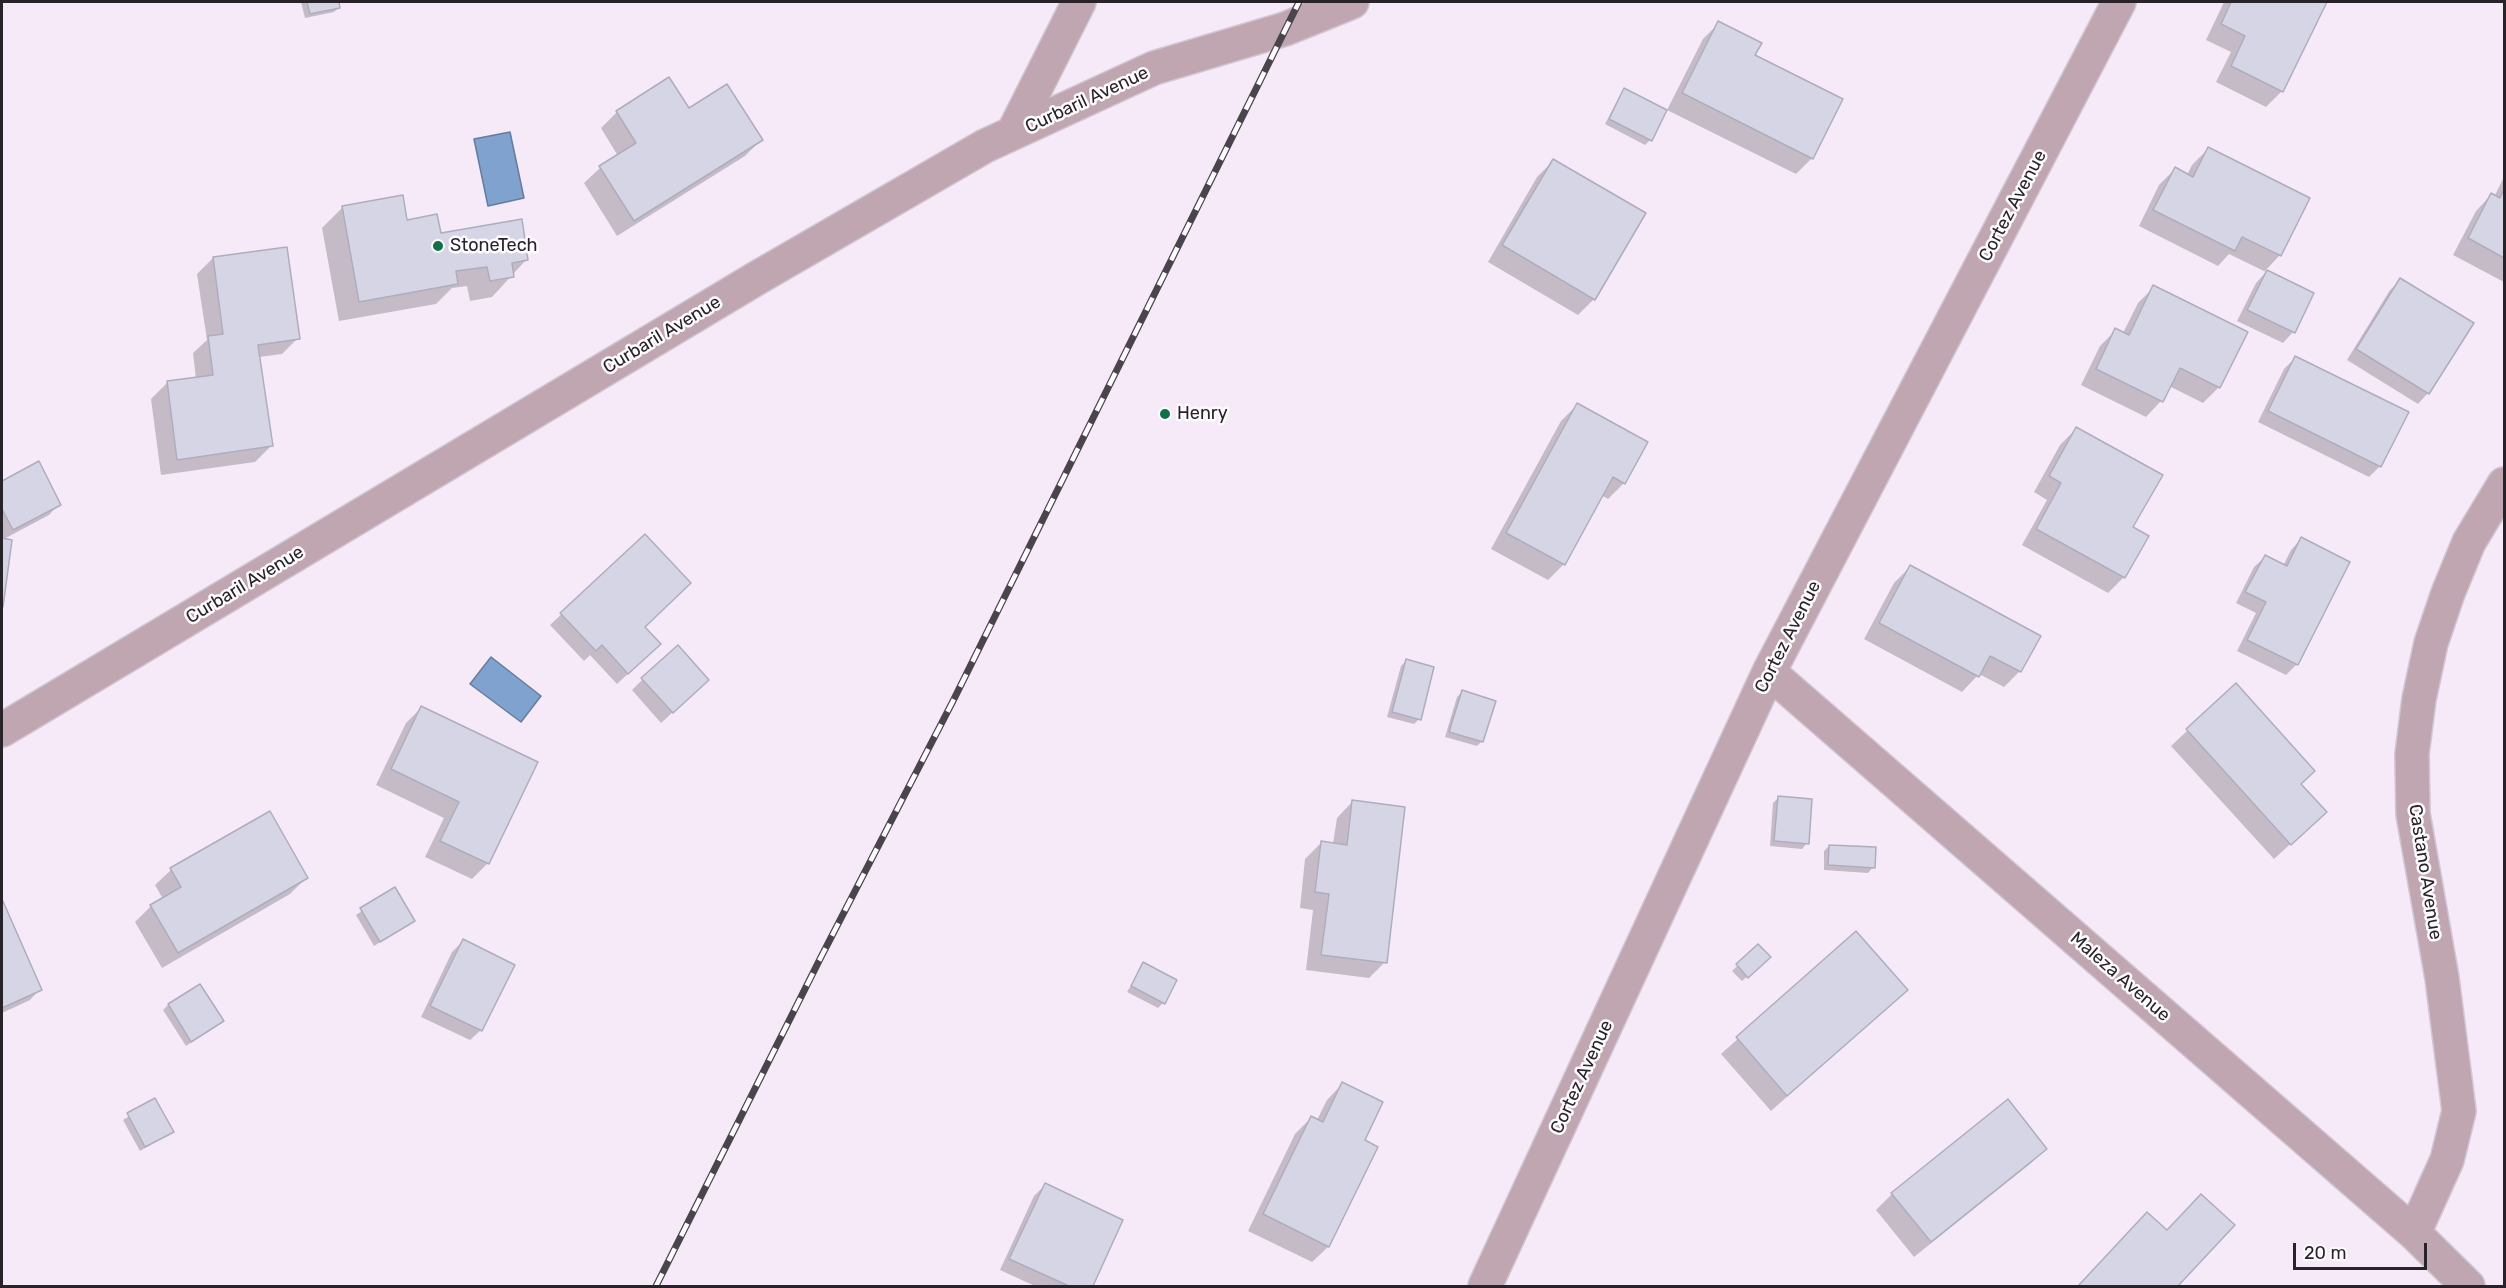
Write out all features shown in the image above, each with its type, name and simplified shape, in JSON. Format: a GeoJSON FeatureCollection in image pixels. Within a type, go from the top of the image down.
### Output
{"type":"FeatureCollection","features":[{"type":"Feature","properties":{"kind":"street"},"geometry":{"type":"LineString","coordinates":[[1013,133],[1079,2]]}},
{"type":"Feature","properties":{"kind":"street","name":"Curbaril Avenue"},"geometry":{"type":"LineString","coordinates":[[2,730],[757,278],[986,146],[1154,69],[1285,29],[1352,2]]}},
{"type":"Feature","properties":{"kind":"street","name":"Cortez Avenue"},"geometry":{"type":"LineString","coordinates":[[1485,1287],[1769,672],[2119,2]]}},
{"type":"Feature","properties":{"kind":"street","name":"Castano Avenue"},"geometry":{"type":"LineString","coordinates":[[2414,1233],[2447,1160],[2459,1111],[2442,978],[2413,814],[2412,754],[2419,699],[2431,643],[2444,603],[2469,542],[2505,484]]}},
{"type":"Feature","properties":{"kind":"street","name":"Maleza Avenue"},"geometry":{"type":"LineString","coordinates":[[1769,672],[2414,1233],[2468,1287]]}},
{"type":"Feature","properties":{"kind":"water"},"geometry":{"type":"Polygon","coordinates":[[[510,132],[524,198],[488,206],[474,139],[510,132]]]}},
{"type":"Feature","properties":{"kind":"water"},"geometry":{"type":"Polygon","coordinates":[[[491,657],[541,696],[521,722],[470,684],[491,657]]]}},
{"type":"Feature","properties":{"kind":"building"},"geometry":{"type":"Polygon","coordinates":[[[307,2],[339,2],[340,8],[310,14],[307,2]]]}},
{"type":"Feature","properties":{"kind":"building"},"geometry":{"type":"Polygon","coordinates":[[[2231,2],[2327,2],[2283,92],[2231,66],[2245,36],[2221,24],[2231,2]]]}},
{"type":"Feature","properties":{"kind":"building"},"geometry":{"type":"Polygon","coordinates":[[[1718,21],[1762,43],[1755,55],[1843,99],[1813,159],[1682,93],[1718,21]]]}},
{"type":"Feature","properties":{"kind":"building"},"geometry":{"type":"Polygon","coordinates":[[[669,77],[689,108],[727,84],[763,140],[634,221],[599,166],[636,143],[616,111],[669,77]]]}},
{"type":"Feature","properties":{"kind":"building"},"geometry":{"type":"Polygon","coordinates":[[[1624,88],[1667,110],[1652,141],[1609,119],[1624,88]]]}},
{"type":"Feature","properties":{"kind":"building"},"geometry":{"type":"Polygon","coordinates":[[[2208,147],[2310,198],[2281,256],[2242,237],[2235,251],[2153,210],[2175,167],[2193,177],[2208,147]]]}},
{"type":"Feature","properties":{"kind":"building"},"geometry":{"type":"Polygon","coordinates":[[[1553,159],[1646,213],[1595,300],[1502,245],[1553,159]]]}},
{"type":"Feature","properties":{"kind":"building"},"geometry":{"type":"Polygon","coordinates":[[[2504,189],[2504,258],[2468,238],[2491,193],[2500,198],[2504,189]]]}},
{"type":"Feature","properties":{"kind":"building","name":"StoneTech"},"geometry":{"type":"Polygon","coordinates":[[[403,195],[407,220],[437,214],[441,233],[522,219],[528,260],[512,263],[514,277],[490,281],[487,267],[456,271],[458,284],[359,302],[342,206],[403,195]]]}},
{"type":"Feature","properties":{"kind":"building"},"geometry":{"type":"Polygon","coordinates":[[[287,247],[300,339],[258,345],[273,446],[177,460],[167,381],[213,375],[208,336],[223,334],[213,257],[287,247]]]}},
{"type":"Feature","properties":{"kind":"building"},"geometry":{"type":"Polygon","coordinates":[[[2267,270],[2314,293],[2295,333],[2247,310],[2267,270]]]}},
{"type":"Feature","properties":{"kind":"building"},"geometry":{"type":"Polygon","coordinates":[[[2400,278],[2474,323],[2429,394],[2356,349],[2400,278]]]}},
{"type":"Feature","properties":{"kind":"building"},"geometry":{"type":"Polygon","coordinates":[[[2153,285],[2248,332],[2220,388],[2180,368],[2163,402],[2096,369],[2115,328],[2129,335],[2153,285]]]}},
{"type":"Feature","properties":{"kind":"building"},"geometry":{"type":"Polygon","coordinates":[[[2295,356],[2409,412],[2381,467],[2268,411],[2295,356]]]}},
{"type":"Feature","properties":{"kind":"building"},"geometry":{"type":"Polygon","coordinates":[[[1577,403],[1648,442],[1625,484],[1613,477],[1565,565],[1506,533],[1577,403]]]}},
{"type":"Feature","properties":{"kind":"building"},"geometry":{"type":"Polygon","coordinates":[[[2076,427],[2163,475],[2133,527],[2149,536],[2125,578],[2036,529],[2061,483],[2049,476],[2076,427]]]}},
{"type":"Feature","properties":{"kind":"building"},"geometry":{"type":"Polygon","coordinates":[[[39,461],[61,505],[13,530],[2,509],[2,481],[39,461]]]}},
{"type":"Feature","properties":{"kind":"building"},"geometry":{"type":"Polygon","coordinates":[[[645,534],[691,583],[645,627],[661,644],[628,674],[602,645],[596,651],[560,613],[645,534]]]}},
{"type":"Feature","properties":{"kind":"building"},"geometry":{"type":"Polygon","coordinates":[[[2301,537],[2350,562],[2298,665],[2247,640],[2266,602],[2245,592],[2265,555],[2287,566],[2301,537]]]}},
{"type":"Feature","properties":{"kind":"building"},"geometry":{"type":"Polygon","coordinates":[[[2,538],[12,540],[3,607],[2,607],[2,538]]]}},
{"type":"Feature","properties":{"kind":"building"},"geometry":{"type":"Polygon","coordinates":[[[1910,565],[2041,636],[2021,672],[1990,656],[1979,677],[1879,623],[1910,565]]]}},
{"type":"Feature","properties":{"kind":"building"},"geometry":{"type":"Polygon","coordinates":[[[678,645],[709,680],[673,713],[641,678],[678,645]]]}},
{"type":"Feature","properties":{"kind":"building"},"geometry":{"type":"Polygon","coordinates":[[[1406,659],[1434,667],[1421,720],[1392,712],[1406,659]]]}},
{"type":"Feature","properties":{"kind":"building"},"geometry":{"type":"Polygon","coordinates":[[[2236,683],[2315,771],[2301,784],[2327,812],[2291,845],[2186,729],[2236,683]]]}},
{"type":"Feature","properties":{"kind":"building"},"geometry":{"type":"Polygon","coordinates":[[[1462,690],[1496,701],[1483,742],[1449,732],[1462,690]]]}},
{"type":"Feature","properties":{"kind":"building"},"geometry":{"type":"Polygon","coordinates":[[[421,706],[538,762],[489,864],[440,841],[459,802],[391,769],[421,706]]]}},
{"type":"Feature","properties":{"kind":"building"},"geometry":{"type":"Polygon","coordinates":[[[1778,796],[1812,799],[1809,844],[1774,841],[1778,796]]]}},
{"type":"Feature","properties":{"kind":"building"},"geometry":{"type":"Polygon","coordinates":[[[1352,800],[1405,807],[1387,963],[1321,955],[1329,894],[1315,892],[1321,841],[1347,845],[1352,800]]]}},
{"type":"Feature","properties":{"kind":"building"},"geometry":{"type":"Polygon","coordinates":[[[270,811],[308,878],[178,953],[150,905],[181,887],[170,868],[270,811]]]}},
{"type":"Feature","properties":{"kind":"building"},"geometry":{"type":"Polygon","coordinates":[[[1829,845],[1876,847],[1875,868],[1828,865],[1829,845]]]}},
{"type":"Feature","properties":{"kind":"building"},"geometry":{"type":"Polygon","coordinates":[[[395,887],[415,921],[380,942],[360,908],[395,887]]]}},
{"type":"Feature","properties":{"kind":"building"},"geometry":{"type":"Polygon","coordinates":[[[2,899],[42,990],[2,1008],[2,899]]]}},
{"type":"Feature","properties":{"kind":"building"},"geometry":{"type":"Polygon","coordinates":[[[1856,931],[1908,990],[1787,1096],[1736,1037],[1856,931]]]}},
{"type":"Feature","properties":{"kind":"building"},"geometry":{"type":"Polygon","coordinates":[[[463,939],[515,965],[482,1031],[430,1006],[463,939]]]}},
{"type":"Feature","properties":{"kind":"building"},"geometry":{"type":"Polygon","coordinates":[[[1758,944],[1771,957],[1748,978],[1736,964],[1758,944]]]}},
{"type":"Feature","properties":{"kind":"building"},"geometry":{"type":"Polygon","coordinates":[[[1143,962],[1177,980],[1165,1004],[1131,986],[1143,962]]]}},
{"type":"Feature","properties":{"kind":"building"},"geometry":{"type":"Polygon","coordinates":[[[200,984],[224,1021],[191,1042],[168,1004],[200,984]]]}},
{"type":"Feature","properties":{"kind":"building"},"geometry":{"type":"Polygon","coordinates":[[[1342,1082],[1383,1102],[1365,1140],[1378,1147],[1329,1247],[1263,1214],[1311,1116],[1323,1122],[1342,1082]]]}},
{"type":"Feature","properties":{"kind":"building"},"geometry":{"type":"Polygon","coordinates":[[[155,1098],[174,1132],[145,1147],[127,1113],[155,1098]]]}},
{"type":"Feature","properties":{"kind":"building"},"geometry":{"type":"Polygon","coordinates":[[[2008,1099],[2047,1149],[1931,1242],[1891,1193],[2008,1099]]]}},
{"type":"Feature","properties":{"kind":"building"},"geometry":{"type":"Polygon","coordinates":[[[1045,1183],[1123,1220],[1093,1286],[1069,1286],[1009,1259],[1045,1183]]]}},
{"type":"Feature","properties":{"kind":"building"},"geometry":{"type":"Polygon","coordinates":[[[2201,1194],[2235,1225],[2178,1286],[2078,1286],[2147,1212],[2167,1230],[2201,1194]]]}},
{"type":"Feature","properties":{"kind":"railway"},"geometry":{"type":"LineString","coordinates":[[656,1286],[821,957],[953,701],[1299,2]]}},
{"type":"Feature","properties":{"kind":"place","name":"StoneTech"},"geometry":{"type":"Point","coordinates":[438,246]}},
{"type":"Feature","properties":{"kind":"place","name":"Henry"},"geometry":{"type":"Point","coordinates":[1165,414]}}]}
